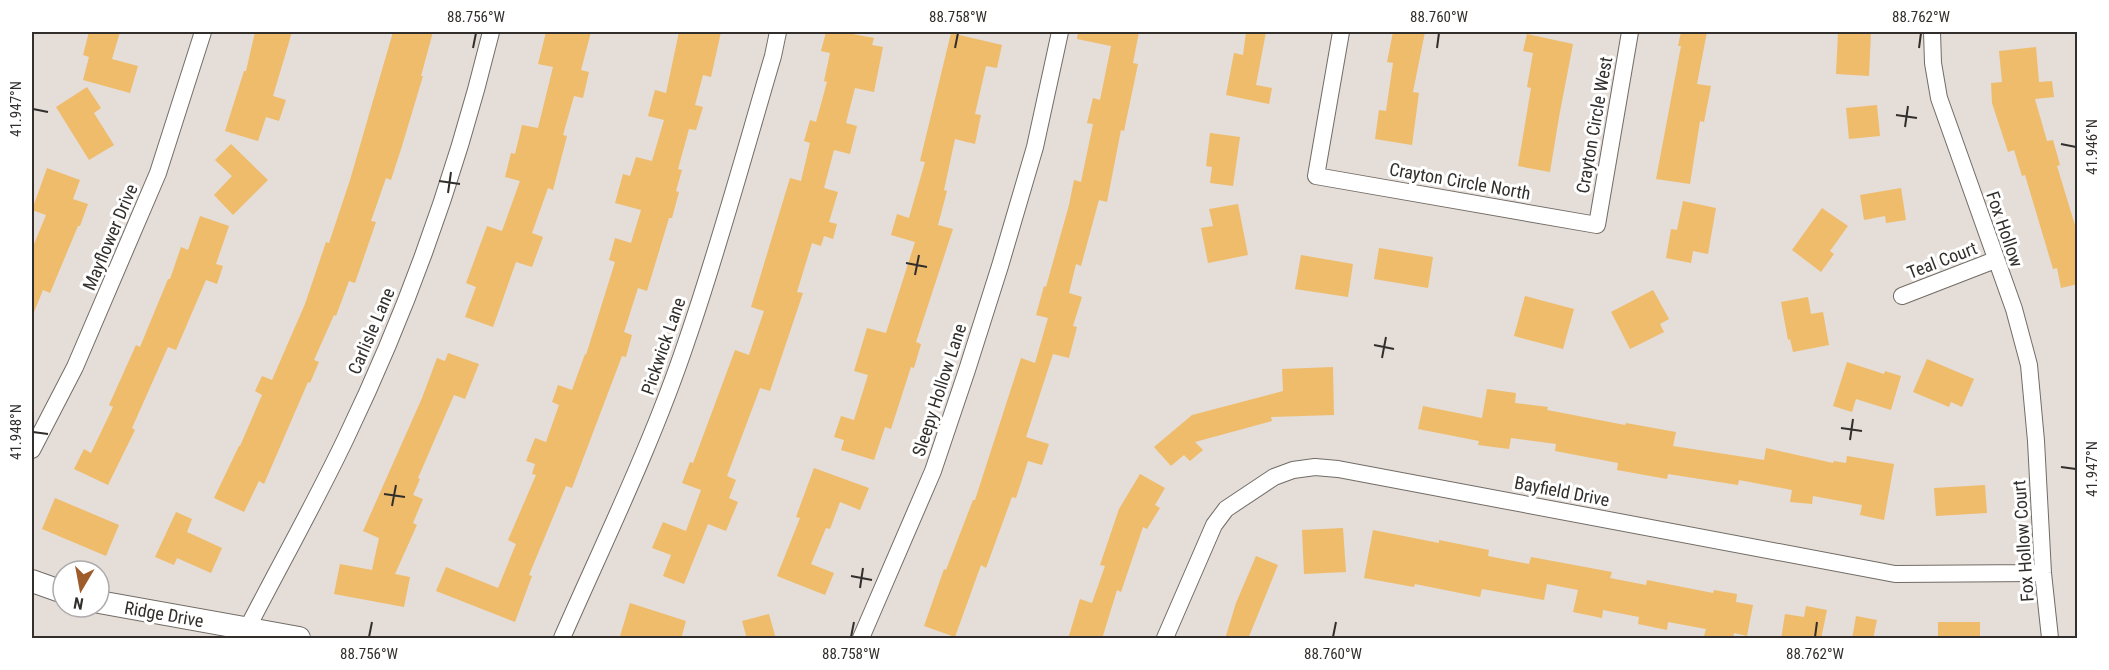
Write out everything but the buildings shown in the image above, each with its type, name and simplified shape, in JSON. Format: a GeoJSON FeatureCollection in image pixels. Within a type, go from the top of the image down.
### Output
{"type":"FeatureCollection","features":[{"type":"Feature","properties":{"kind":"street","name":"Mayflower Drive"},"geometry":{"type":"LineString","coordinates":[[32,450],[75,367],[158,173],[203,32]]}},
{"type":"Feature","properties":{"kind":"street","name":"Carlisle Lane"},"geometry":{"type":"LineString","coordinates":[[247,628],[345,438],[410,288],[463,138],[491,32]]}},
{"type":"Feature","properties":{"kind":"street","name":"Pickwick Lane"},"geometry":{"type":"LineString","coordinates":[[562,639],[651,436],[687,341],[773,56],[778,32]]}},
{"type":"Feature","properties":{"kind":"street","name":"Sleepy Hollow Lane"},"geometry":{"type":"LineString","coordinates":[[861,639],[933,471],[1000,266],[1035,147],[1059,32]]}},
{"type":"Feature","properties":{"kind":"street","name":"Crayton Circle North"},"geometry":{"type":"LineString","coordinates":[[1341,32],[1316,176],[1597,225]]}},
{"type":"Feature","properties":{"kind":"street","name":"Crayton Circle West"},"geometry":{"type":"LineString","coordinates":[[1597,225],[1630,32]]}},
{"type":"Feature","properties":{"kind":"street","name":"Fox Hollow"},"geometry":{"type":"LineString","coordinates":[[1932,32],[1933,63],[1939,98],[2014,309],[2029,365],[2036,441]]}},
{"type":"Feature","properties":{"kind":"street","name":"Teal Court"},"geometry":{"type":"LineString","coordinates":[[1902,296],[1995,260]]}},
{"type":"Feature","properties":{"kind":"street","name":"Fox Hollow Court"},"geometry":{"type":"LineString","coordinates":[[2036,441],[2043,573],[2050,639]]}},
{"type":"Feature","properties":{"kind":"street","name":"Bayfield Drive"},"geometry":{"type":"LineString","coordinates":[[1165,639],[1214,525],[1226,509],[1274,477],[1293,470],[1315,467],[1338,469],[1895,573],[2043,573]]}},
{"type":"Feature","properties":{"kind":"street"},"geometry":{"type":"LineString","coordinates":[[32,581],[51,588]]}},
{"type":"Feature","properties":{"kind":"street","name":"Ridge Drive"},"geometry":{"type":"LineString","coordinates":[[111,604],[299,639]]}}]}
